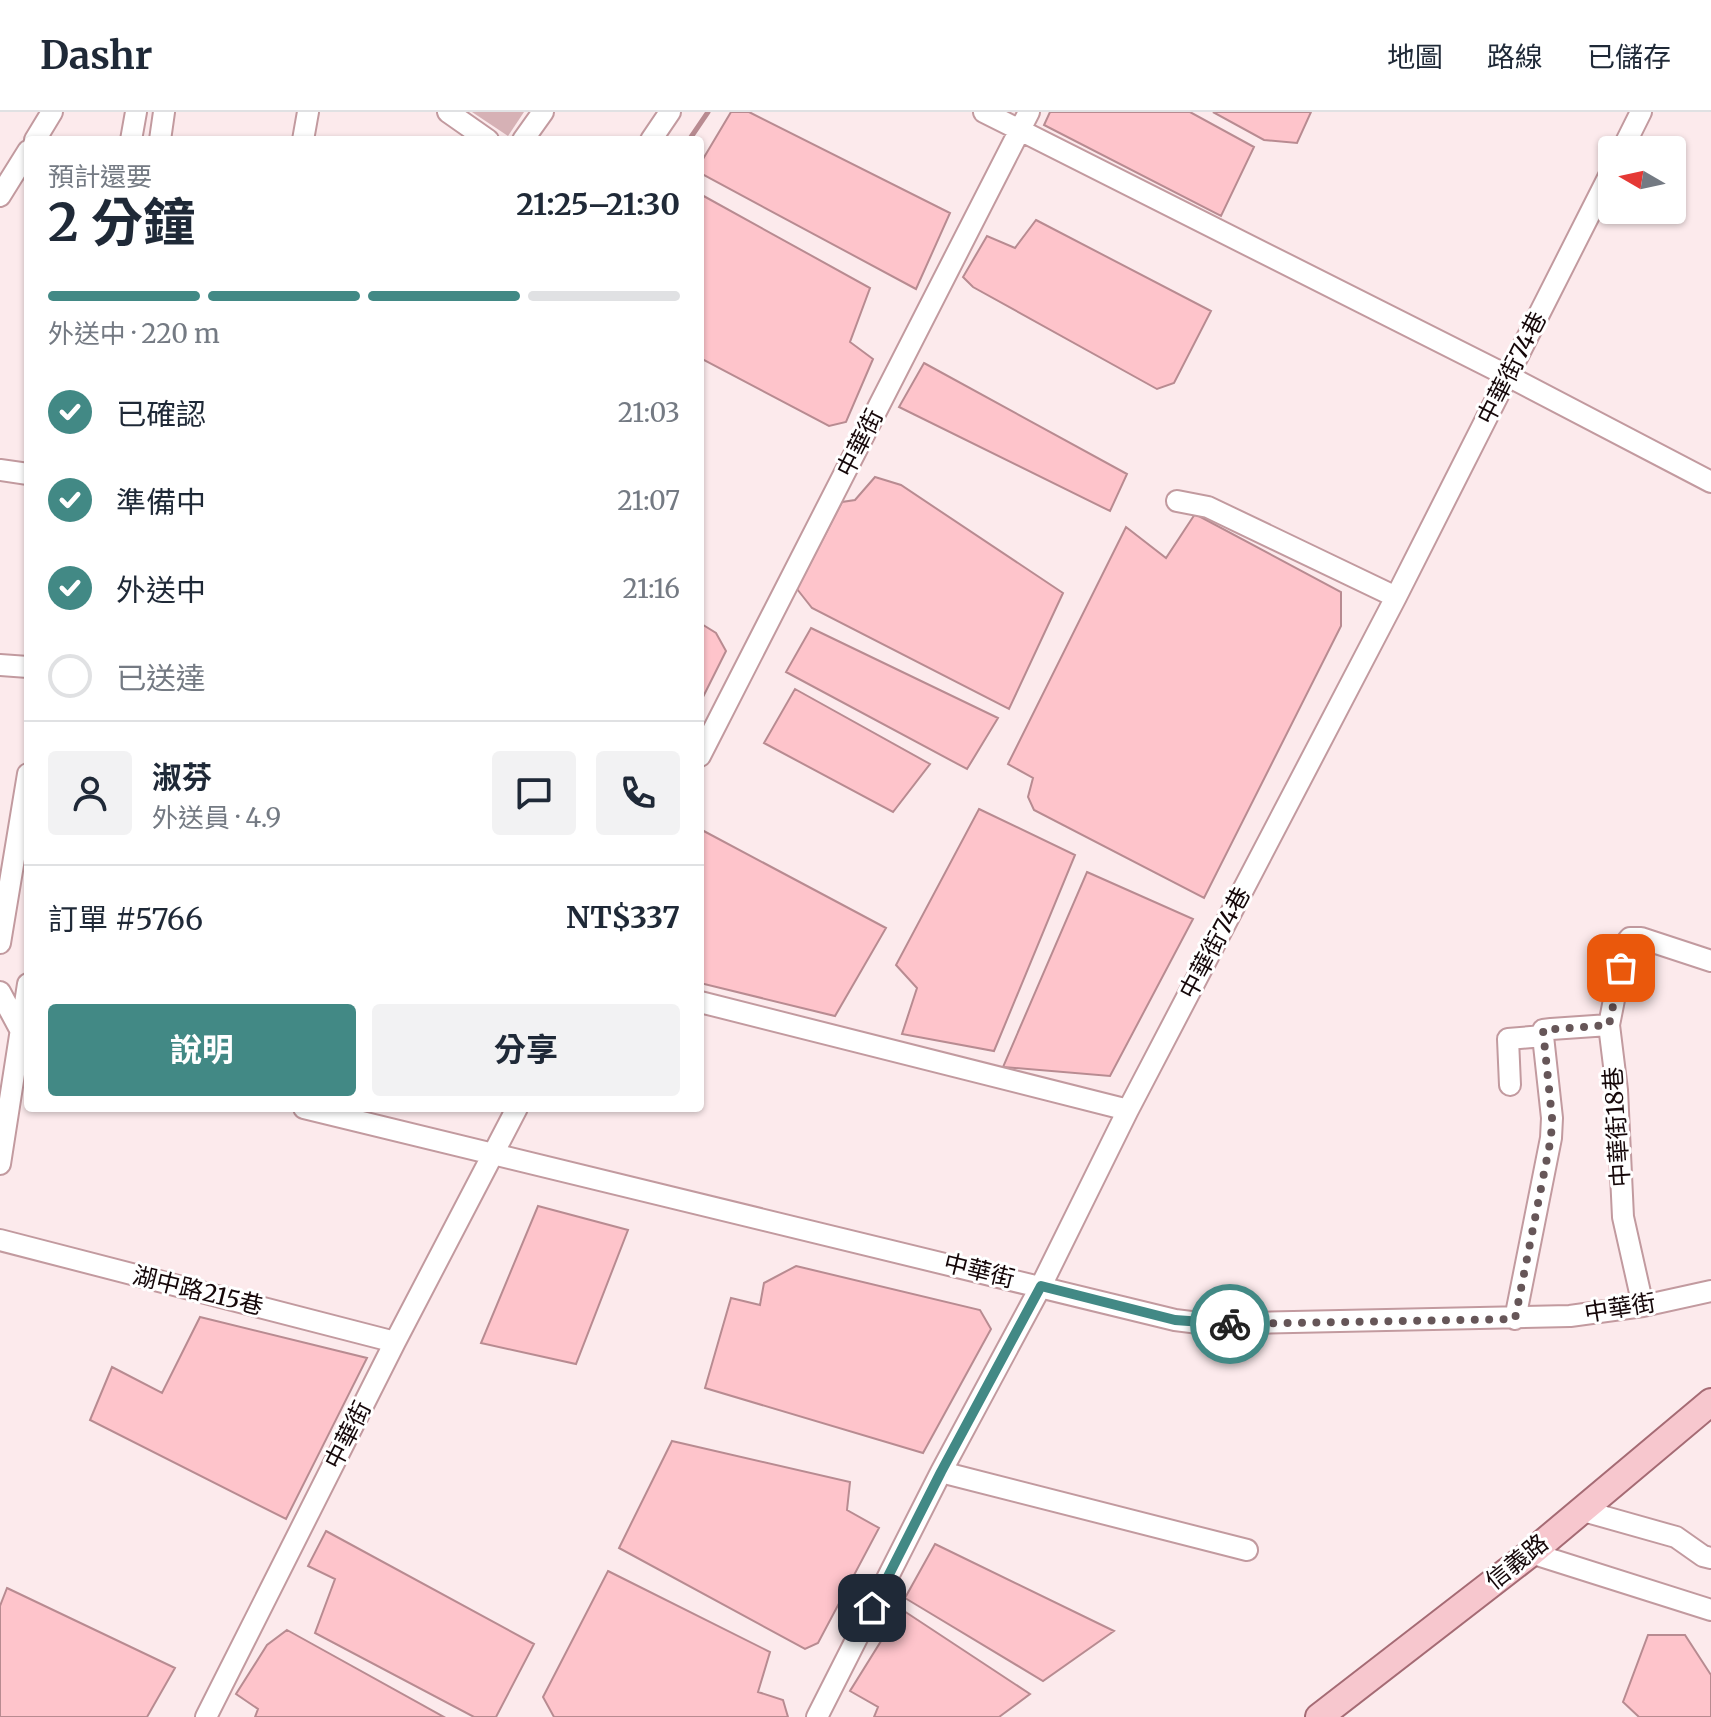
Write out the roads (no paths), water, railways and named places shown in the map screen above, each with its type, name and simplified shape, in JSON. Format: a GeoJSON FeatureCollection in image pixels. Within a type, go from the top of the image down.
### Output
{"type":"FeatureCollection","features":[{"type":"Feature","properties":{"kind":"main road","name":"信義路"},"geometry":{"type":"LineString","coordinates":[[1319,1717],[1531,1553],[1711,1402]]}},
{"type":"Feature","properties":{"kind":"street"},"geometry":{"type":"LineString","coordinates":[[37,136],[52,112]]}},
{"type":"Feature","properties":{"kind":"street"},"geometry":{"type":"LineString","coordinates":[[132,136],[136,112]]}},
{"type":"Feature","properties":{"kind":"street"},"geometry":{"type":"LineString","coordinates":[[161,136],[164,112]]}},
{"type":"Feature","properties":{"kind":"street"},"geometry":{"type":"LineString","coordinates":[[304,136],[308,112]]}},
{"type":"Feature","properties":{"kind":"street"},"geometry":{"type":"LineString","coordinates":[[448,112],[482,136]]}},
{"type":"Feature","properties":{"kind":"street"},"geometry":{"type":"LineString","coordinates":[[526,136],[543,112]]}},
{"type":"Feature","properties":{"kind":"street"},"geometry":{"type":"LineString","coordinates":[[654,136],[670,112]]}},
{"type":"Feature","properties":{"kind":"street"},"geometry":{"type":"LineString","coordinates":[[984,112],[1025,120],[1711,482]]}},
{"type":"Feature","properties":{"kind":"street"},"geometry":{"type":"LineString","coordinates":[[1629,136],[1641,112]]}},
{"type":"Feature","properties":{"kind":"street","name":"中華街"},"geometry":{"type":"LineString","coordinates":[[704,742],[1025,120]]}},
{"type":"Feature","properties":{"kind":"street"},"geometry":{"type":"LineString","coordinates":[[0,196],[24,157]]}},
{"type":"Feature","properties":{"kind":"street","name":"中華街74巷"},"geometry":{"type":"LineString","coordinates":[[817,1717],[941,1472],[1041,1286],[1128,1110],[1396,597],[1598,198]]}},
{"type":"Feature","properties":{"kind":"street"},"geometry":{"type":"LineString","coordinates":[[0,470],[24,473]]}},
{"type":"Feature","properties":{"kind":"street"},"geometry":{"type":"LineString","coordinates":[[1177,501],[1208,507],[1396,597]]}},
{"type":"Feature","properties":{"kind":"street"},"geometry":{"type":"LineString","coordinates":[[0,665],[24,667]]}},
{"type":"Feature","properties":{"kind":"street"},"geometry":{"type":"LineString","coordinates":[[0,943],[24,798]]}},
{"type":"Feature","properties":{"kind":"street","name":"中華街18巷"},"geometry":{"type":"LineString","coordinates":[[1643,1306],[1623,1217],[1617,1090],[1609,1025],[1625,944],[1630,938],[1641,938],[1711,961]]}},
{"type":"Feature","properties":{"kind":"street"},"geometry":{"type":"LineString","coordinates":[[0,992],[24,1034],[0,1164]]}},
{"type":"Feature","properties":{"kind":"street"},"geometry":{"type":"LineString","coordinates":[[704,1003],[1128,1110]]}},
{"type":"Feature","properties":{"kind":"street"},"geometry":{"type":"LineString","coordinates":[[1515,1319],[1551,1138],[1552,1118],[1543,1030],[1609,1025]]}},
{"type":"Feature","properties":{"kind":"street"},"geometry":{"type":"LineString","coordinates":[[1510,1085],[1508,1039],[1543,1036]]}},
{"type":"Feature","properties":{"kind":"street","name":"中華街"},"geometry":{"type":"LineString","coordinates":[[320,1112],[1175,1320],[1207,1324],[1515,1319],[1570,1316],[1643,1306],[1711,1291]]}},
{"type":"Feature","properties":{"kind":"street","name":"中華街"},"geometry":{"type":"LineString","coordinates":[[206,1717],[515,1112]]}},
{"type":"Feature","properties":{"kind":"street","name":"湖中路215巷"},"geometry":{"type":"LineString","coordinates":[[0,1240],[395,1342]]}},
{"type":"Feature","properties":{"kind":"street"},"geometry":{"type":"LineString","coordinates":[[941,1472],[1247,1550]]}},
{"type":"Feature","properties":{"kind":"street"},"geometry":{"type":"LineString","coordinates":[[1580,1510],[1676,1537],[1703,1556],[1711,1558]]}},
{"type":"Feature","properties":{"kind":"street"},"geometry":{"type":"LineString","coordinates":[[1531,1553],[1711,1610]]}},
{"type":"Feature","properties":{"kind":"waterway"},"geometry":{"type":"LineString","coordinates":[[692,136],[708,112]]}}]}
